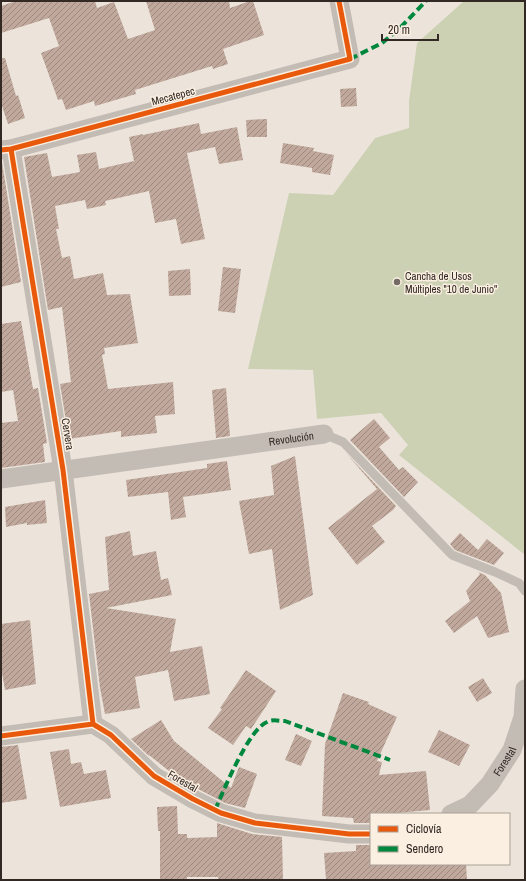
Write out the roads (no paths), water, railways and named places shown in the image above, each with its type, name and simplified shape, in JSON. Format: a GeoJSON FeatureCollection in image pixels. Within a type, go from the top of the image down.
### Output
{"type":"FeatureCollection","features":[{"type":"Feature","properties":{"kind":"street","name":"Mecatepec"},"geometry":{"type":"LineString","coordinates":[[6,150],[350,59],[338,1]]}},
{"type":"Feature","properties":{"kind":"street","name":"Cervera"},"geometry":{"type":"LineString","coordinates":[[6,150],[64,470],[93,724]]}},
{"type":"Feature","properties":{"kind":"street","name":"Revolución"},"geometry":{"type":"LineString","coordinates":[[1,479],[324,434]]}},
{"type":"Feature","properties":{"kind":"street","name":"Forestal"},"geometry":{"type":"LineString","coordinates":[[454,813],[470,805],[490,784],[512,750],[523,717],[525,690]]}},
{"type":"Feature","properties":{"kind":"street"},"geometry":{"type":"LineString","coordinates":[[1,736],[93,724]]}},
{"type":"Feature","properties":{"kind":"street","name":"Forestal"},"geometry":{"type":"LineString","coordinates":[[93,724],[111,735],[154,776],[193,799],[221,813],[255,823],[349,834],[370,834]]}},
{"type":"Feature","properties":{"kind":"lane","name":"Revolución"},"geometry":{"type":"LineString","coordinates":[[324,434],[343,442],[452,555],[519,583],[525,591]]}},
{"type":"Feature","properties":{"kind":"place","name":"Cancha de Usos Múltiples \"10 de Junio\""},"geometry":{"type":"Point","coordinates":[397,282]}}]}
